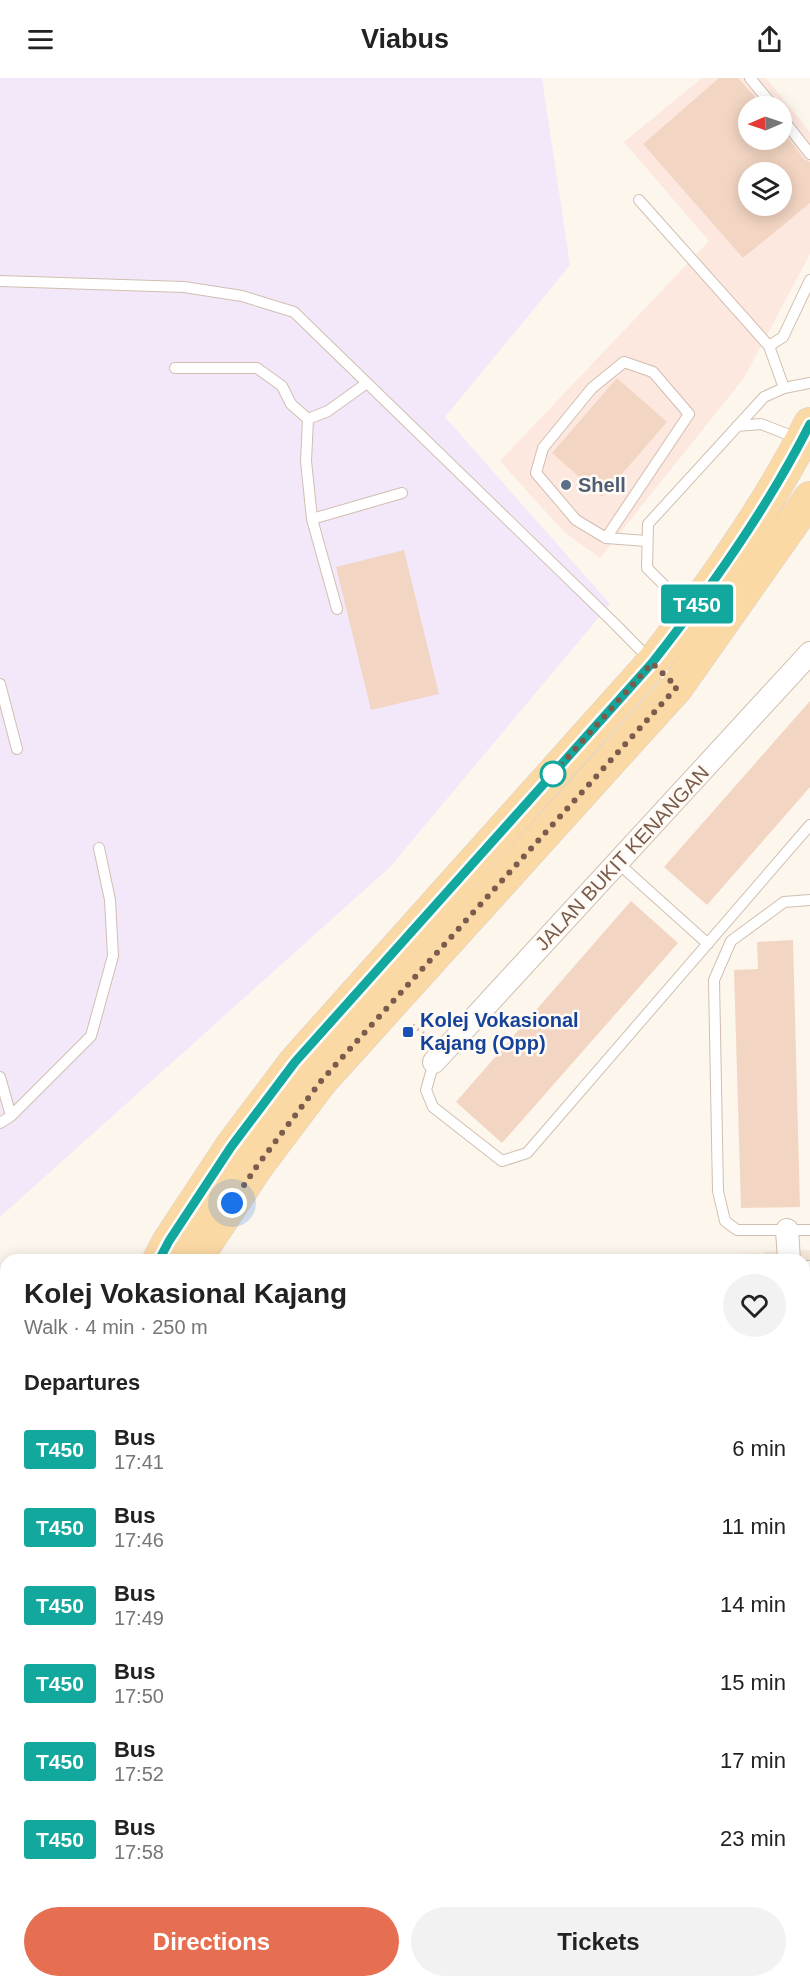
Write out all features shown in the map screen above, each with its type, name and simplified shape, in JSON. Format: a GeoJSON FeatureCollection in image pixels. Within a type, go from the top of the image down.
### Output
{"type":"FeatureCollection","features":[{"type":"Feature","properties":{"kind":"main road"},"geometry":{"type":"LineString","coordinates":[[162,1254],[231,1147],[295,1062],[652,663],[692,613],[747,533],[806,432]]}},
{"type":"Feature","properties":{"kind":"main road"},"geometry":{"type":"LineString","coordinates":[[199,1254],[257,1166],[321,1081],[677,687],[810,498]]}},
{"type":"Feature","properties":{"kind":"street","name":"JALAN BUKIT KENANGAN"},"geometry":{"type":"LineString","coordinates":[[434,1062],[810,653]]}},
{"type":"Feature","properties":{"kind":"street"},"geometry":{"type":"LineString","coordinates":[[787,1230],[789,1254]]}},
{"type":"Feature","properties":{"kind":"lane"},"geometry":{"type":"LineString","coordinates":[[750,78],[765,96]]}},
{"type":"Feature","properties":{"kind":"lane"},"geometry":{"type":"LineString","coordinates":[[792,131],[810,154]]}},
{"type":"Feature","properties":{"kind":"lane"},"geometry":{"type":"LineString","coordinates":[[639,200],[769,346],[784,388]]}},
{"type":"Feature","properties":{"kind":"lane"},"geometry":{"type":"LineString","coordinates":[[769,346],[783,337],[810,280]]}},
{"type":"Feature","properties":{"kind":"lane"},"geometry":{"type":"LineString","coordinates":[[0,281],[184,287],[242,296],[294,312],[677,687]]}},
{"type":"Feature","properties":{"kind":"lane"},"geometry":{"type":"LineString","coordinates":[[606,538],[688,414],[653,372],[624,362],[592,388],[543,448],[536,473],[576,520],[606,538],[647,542]]}},
{"type":"Feature","properties":{"kind":"lane"},"geometry":{"type":"LineString","coordinates":[[175,368],[256,368],[282,386],[291,404],[308,419]]}},
{"type":"Feature","properties":{"kind":"lane"},"geometry":{"type":"LineString","coordinates":[[308,419],[328,411],[367,383]]}},
{"type":"Feature","properties":{"kind":"lane"},"geometry":{"type":"LineString","coordinates":[[692,613],[647,568],[648,524],[764,397],[784,388],[810,383]]}},
{"type":"Feature","properties":{"kind":"lane"},"geometry":{"type":"LineString","coordinates":[[308,419],[306,461],[312,519],[337,609]]}},
{"type":"Feature","properties":{"kind":"lane"},"geometry":{"type":"LineString","coordinates":[[737,426],[762,424],[806,432]]}},
{"type":"Feature","properties":{"kind":"lane"},"geometry":{"type":"LineString","coordinates":[[312,519],[402,493]]}},
{"type":"Feature","properties":{"kind":"lane"},"geometry":{"type":"LineString","coordinates":[[0,684],[17,749]]}},
{"type":"Feature","properties":{"kind":"lane"},"geometry":{"type":"LineString","coordinates":[[434,1062],[426,1090],[433,1107],[502,1161],[527,1153],[810,825]]}},
{"type":"Feature","properties":{"kind":"lane"},"geometry":{"type":"LineString","coordinates":[[0,1123],[11,1116],[91,1036],[113,956],[110,900],[99,848]]}},
{"type":"Feature","properties":{"kind":"lane"},"geometry":{"type":"LineString","coordinates":[[618,863],[708,944]]}},
{"type":"Feature","properties":{"kind":"lane"},"geometry":{"type":"LineString","coordinates":[[810,900],[784,902],[731,941],[714,980],[718,1191],[724,1221],[737,1230],[810,1230]]}},
{"type":"Feature","properties":{"kind":"lane"},"geometry":{"type":"LineString","coordinates":[[0,1077],[11,1116]]}},
{"type":"Feature","properties":{"kind":"shaded area"},"geometry":{"type":"Polygon","coordinates":[[[0,78],[542,78],[570,265],[445,417],[610,604],[390,867],[0,1217],[0,78]]]}},
{"type":"Feature","properties":{"kind":"shaded area"},"geometry":{"type":"Polygon","coordinates":[[[702,78],[766,78],[781,96],[738,96],[738,150],[792,150],[792,110],[810,132],[810,254],[744,378],[600,558],[564,532],[500,461],[709,241],[624,142],[702,78]]]}},
{"type":"Feature","properties":{"kind":"shaded area"},"geometry":{"type":"Polygon","coordinates":[[[810,1250],[810,1254],[763,1254],[763,1252],[810,1250]]]}},
{"type":"Feature","properties":{"kind":"building"},"geometry":{"type":"Polygon","coordinates":[[[719,78],[738,78],[754,96],[738,96],[738,150],[792,150],[792,143],[804,159],[810,162],[810,203],[743,258],[643,144],[719,78]]]}},
{"type":"Feature","properties":{"kind":"building"},"geometry":{"type":"Polygon","coordinates":[[[617,378],[667,422],[602,497],[552,453],[617,378]]]}},
{"type":"Feature","properties":{"kind":"building"},"geometry":{"type":"Polygon","coordinates":[[[404,550],[439,694],[371,710],[336,567],[404,550]]]}},
{"type":"Feature","properties":{"kind":"building"},"geometry":{"type":"Polygon","coordinates":[[[810,701],[810,787],[707,905],[664,867],[810,701]]]}},
{"type":"Feature","properties":{"kind":"building"},"geometry":{"type":"Polygon","coordinates":[[[631,901],[678,943],[502,1143],[456,1102],[631,901]]]}},
{"type":"Feature","properties":{"kind":"building"},"geometry":{"type":"Polygon","coordinates":[[[793,940],[800,1207],[741,1208],[734,970],[758,969],[757,942],[793,940]]]}},
{"type":"Feature","properties":{"kind":"bus line","name":"T450"},"geometry":{"type":"LineString","coordinates":[[162,1254],[231,1147],[295,1062],[652,663],[692,613],[747,533],[810,424]]}},
{"type":"Feature","properties":{"kind":"place","name":"Shell"},"geometry":{"type":"Point","coordinates":[566,485]}},
{"type":"Feature","properties":{"kind":"place","name":"Kolej Vokasional Kajang (Opp)"},"geometry":{"type":"Point","coordinates":[408,1032]}},
{"type":"Feature","properties":{"kind":"route"},"geometry":{"type":"LineString","coordinates":[[232,1203],[321,1081],[677,687],[652,663],[553,774]]}}]}
